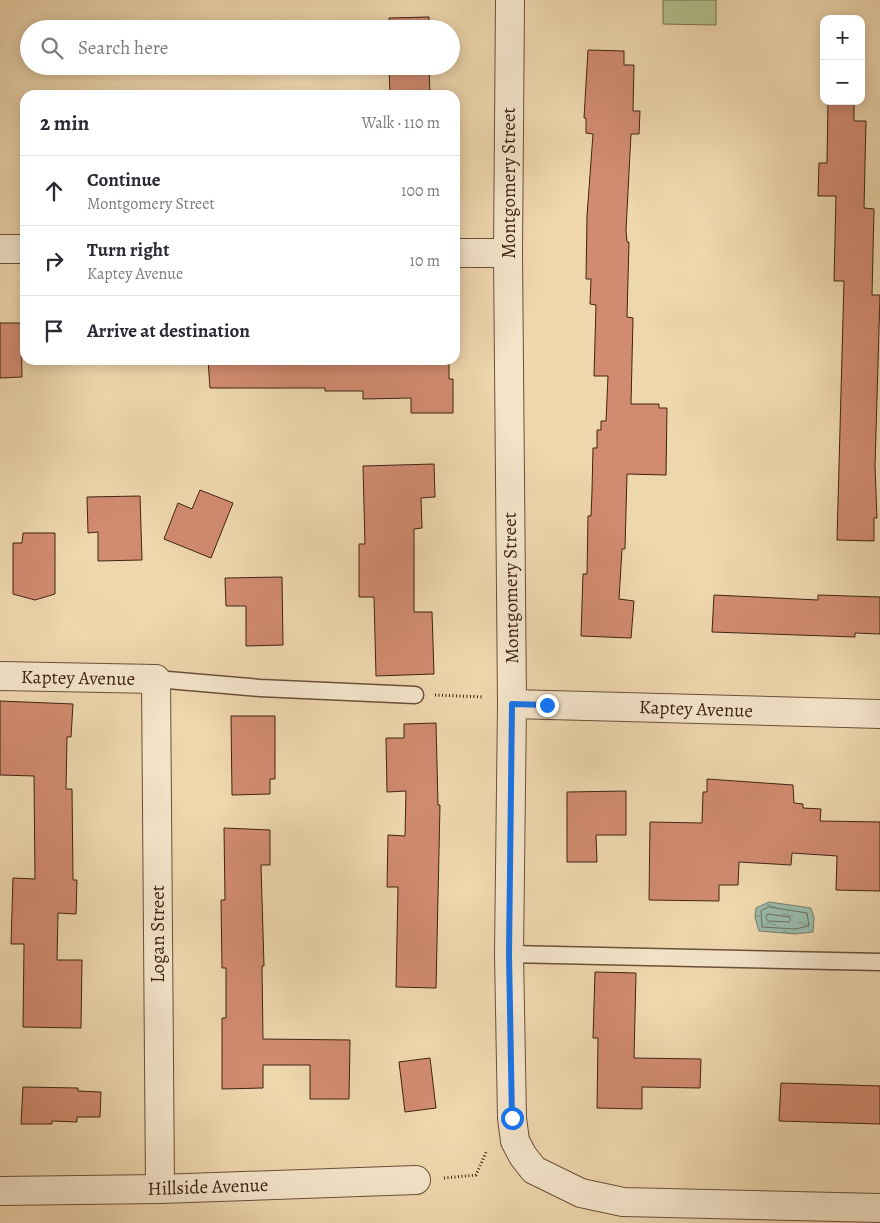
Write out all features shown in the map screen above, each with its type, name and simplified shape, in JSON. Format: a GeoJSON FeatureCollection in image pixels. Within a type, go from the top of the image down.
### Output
{"type":"FeatureCollection","features":[{"type":"Feature","properties":{"kind":"street","name":"Montgomery Street"},"geometry":{"type":"LineString","coordinates":[[510,0],[501,701],[512,1118],[515,1141],[523,1156],[534,1170],[581,1193],[624,1202],[880,1208]]}},
{"type":"Feature","properties":{"kind":"street"},"geometry":{"type":"LineString","coordinates":[[0,249],[20,249]]}},
{"type":"Feature","properties":{"kind":"street"},"geometry":{"type":"LineString","coordinates":[[460,252],[508,253]]}},
{"type":"Feature","properties":{"kind":"street","name":"Kaptey Avenue"},"geometry":{"type":"LineString","coordinates":[[0,676],[156,679]]}},
{"type":"Feature","properties":{"kind":"street","name":"Logan Street"},"geometry":{"type":"LineString","coordinates":[[156,679],[160,1189]]}},
{"type":"Feature","properties":{"kind":"street","name":"Kaptey Avenue"},"geometry":{"type":"LineString","coordinates":[[501,701],[880,714]]}},
{"type":"Feature","properties":{"kind":"street","name":"Hillside Avenue"},"geometry":{"type":"LineString","coordinates":[[0,1191],[160,1189],[416,1180]]}},
{"type":"Feature","properties":{"kind":"lane"},"geometry":{"type":"LineString","coordinates":[[156,679],[260,688],[415,694]]}},
{"type":"Feature","properties":{"kind":"lane"},"geometry":{"type":"LineString","coordinates":[[509,954],[880,962]]}},
{"type":"Feature","properties":{"kind":"path"},"geometry":{"type":"LineString","coordinates":[[415,694],[501,701]]}},
{"type":"Feature","properties":{"kind":"path"},"geometry":{"type":"LineString","coordinates":[[416,1180],[476,1175],[490,1141],[497,1133],[515,1141]]}},
{"type":"Feature","properties":{"kind":"green space"},"geometry":{"type":"Polygon","coordinates":[[[663,0],[716,0],[716,25],[663,24],[663,0]]]}},
{"type":"Feature","properties":{"kind":"water"},"geometry":{"type":"Polygon","coordinates":[[[769,902],[811,908],[814,918],[813,932],[795,934],[759,931],[755,917],[756,908],[769,902]]]}},
{"type":"Feature","properties":{"kind":"building"},"geometry":{"type":"Polygon","coordinates":[[[429,17],[429,20],[389,20],[389,18],[429,17]]]}},
{"type":"Feature","properties":{"kind":"building"},"geometry":{"type":"Polygon","coordinates":[[[588,50],[624,51],[624,65],[634,65],[633,111],[640,111],[639,134],[631,134],[626,230],[627,242],[629,242],[627,317],[633,318],[631,404],[659,404],[659,408],[667,408],[666,475],[627,474],[625,549],[622,549],[619,599],[634,601],[631,638],[581,636],[583,574],[587,574],[588,516],[591,516],[593,448],[597,448],[597,430],[601,430],[601,421],[606,421],[608,376],[594,376],[596,305],[590,304],[591,279],[586,279],[587,216],[593,134],[586,133],[586,118],[584,118],[588,50]]]}},
{"type":"Feature","properties":{"kind":"building"},"geometry":{"type":"Polygon","coordinates":[[[389,75],[429,75],[430,90],[390,90],[389,75]]]}},
{"type":"Feature","properties":{"kind":"building"},"geometry":{"type":"Polygon","coordinates":[[[828,105],[854,105],[854,121],[866,121],[864,208],[874,209],[872,295],[880,295],[875,466],[877,518],[874,518],[874,541],[837,540],[844,281],[834,281],[836,196],[818,196],[819,163],[827,163],[828,105]]]}},
{"type":"Feature","properties":{"kind":"building"},"geometry":{"type":"Polygon","coordinates":[[[0,323],[20,323],[20,365],[22,365],[22,377],[0,378],[0,323]]]}},
{"type":"Feature","properties":{"kind":"building"},"geometry":{"type":"Polygon","coordinates":[[[208,365],[449,365],[449,379],[453,379],[453,413],[411,413],[411,398],[363,399],[363,391],[325,391],[325,388],[210,388],[208,365]]]}},
{"type":"Feature","properties":{"kind":"building"},"geometry":{"type":"Polygon","coordinates":[[[434,464],[435,497],[421,498],[422,528],[414,529],[414,612],[432,612],[434,674],[376,676],[374,597],[359,597],[359,544],[365,544],[363,466],[434,464]]]}},
{"type":"Feature","properties":{"kind":"building"},"geometry":{"type":"Polygon","coordinates":[[[200,490],[233,503],[211,558],[164,539],[178,503],[192,509],[200,490]]]}},
{"type":"Feature","properties":{"kind":"building"},"geometry":{"type":"Polygon","coordinates":[[[140,496],[142,560],[98,561],[98,532],[88,533],[87,497],[140,496]]]}},
{"type":"Feature","properties":{"kind":"building"},"geometry":{"type":"Polygon","coordinates":[[[23,533],[55,533],[55,594],[35,600],[13,594],[13,543],[22,543],[23,533]]]}},
{"type":"Feature","properties":{"kind":"building"},"geometry":{"type":"Polygon","coordinates":[[[282,577],[283,645],[246,646],[246,606],[226,606],[225,578],[282,577]]]}},
{"type":"Feature","properties":{"kind":"building"},"geometry":{"type":"Polygon","coordinates":[[[714,595],[818,600],[818,595],[880,597],[880,634],[855,633],[855,637],[712,632],[714,595]]]}},
{"type":"Feature","properties":{"kind":"building"},"geometry":{"type":"Polygon","coordinates":[[[0,701],[73,704],[71,737],[67,737],[66,789],[72,789],[73,880],[77,880],[76,914],[58,913],[57,960],[82,960],[81,1028],[23,1027],[24,944],[11,944],[13,878],[35,879],[34,776],[0,775],[0,701]]]}},
{"type":"Feature","properties":{"kind":"building"},"geometry":{"type":"Polygon","coordinates":[[[231,716],[275,716],[275,779],[270,779],[270,794],[232,795],[231,716]]]}},
{"type":"Feature","properties":{"kind":"building"},"geometry":{"type":"Polygon","coordinates":[[[436,723],[438,805],[440,805],[436,988],[396,987],[398,887],[387,887],[388,835],[405,836],[406,791],[387,792],[386,738],[404,738],[404,724],[436,723]]]}},
{"type":"Feature","properties":{"kind":"building"},"geometry":{"type":"Polygon","coordinates":[[[707,779],[793,785],[794,803],[803,804],[803,808],[821,809],[820,821],[880,822],[880,891],[836,890],[837,856],[792,853],[791,865],[739,862],[738,885],[719,885],[719,901],[649,900],[650,822],[702,823],[703,792],[707,792],[707,779]]]}},
{"type":"Feature","properties":{"kind":"building"},"geometry":{"type":"Polygon","coordinates":[[[626,791],[626,835],[596,835],[597,862],[567,862],[567,792],[626,791]]]}},
{"type":"Feature","properties":{"kind":"building"},"geometry":{"type":"Polygon","coordinates":[[[224,828],[270,830],[270,865],[261,865],[264,966],[262,966],[263,1039],[350,1040],[349,1099],[310,1099],[310,1065],[263,1065],[263,1088],[222,1089],[222,1018],[226,1018],[226,968],[222,968],[221,900],[225,900],[224,828]]]}},
{"type":"Feature","properties":{"kind":"building"},"geometry":{"type":"Polygon","coordinates":[[[595,972],[636,973],[634,1058],[701,1059],[700,1088],[642,1087],[642,1109],[597,1108],[598,1038],[593,1038],[595,972]]]}},
{"type":"Feature","properties":{"kind":"building"},"geometry":{"type":"Polygon","coordinates":[[[430,1058],[436,1108],[405,1112],[399,1062],[430,1058]]]}},
{"type":"Feature","properties":{"kind":"building"},"geometry":{"type":"Polygon","coordinates":[[[781,1083],[880,1086],[880,1124],[779,1121],[781,1083]]]}},
{"type":"Feature","properties":{"kind":"building"},"geometry":{"type":"Polygon","coordinates":[[[23,1087],[78,1088],[78,1091],[101,1092],[100,1117],[77,1117],[77,1122],[52,1121],[52,1124],[21,1124],[23,1087]]]}},
{"type":"Feature","properties":{"kind":"route"},"geometry":{"type":"LineString","coordinates":[[512,1118],[509,954],[512,704],[547,705]]}}]}
